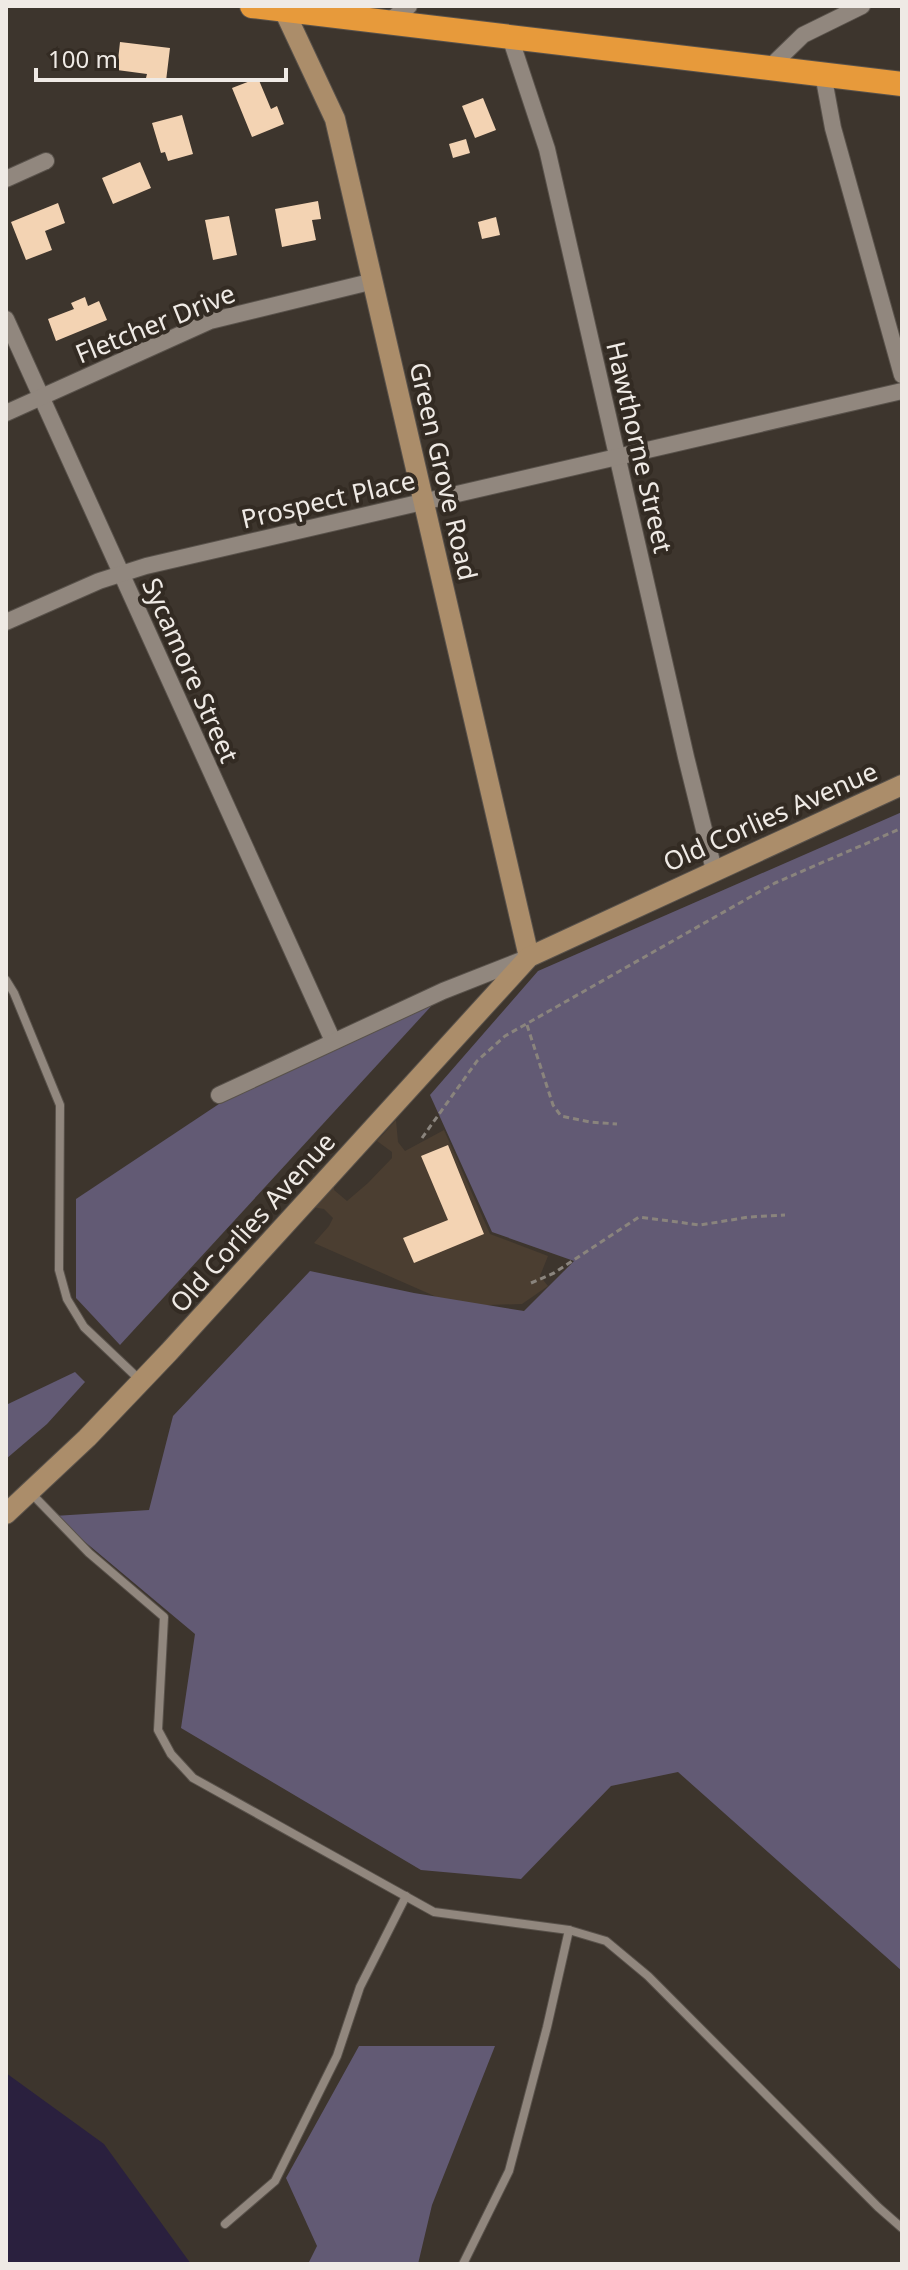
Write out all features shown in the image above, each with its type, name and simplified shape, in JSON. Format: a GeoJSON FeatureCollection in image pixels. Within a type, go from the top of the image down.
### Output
{"type":"FeatureCollection","features":[{"type":"Feature","properties":{"kind":"highway"},"geometry":{"type":"LineString","coordinates":[[252,6],[902,84]]}},
{"type":"Feature","properties":{"kind":"street"},"geometry":{"type":"LineString","coordinates":[[389,21],[409,6]]}},
{"type":"Feature","properties":{"kind":"street"},"geometry":{"type":"LineString","coordinates":[[769,68],[803,35],[862,6]]}},
{"type":"Feature","properties":{"kind":"street","name":"Green Grove Road"},"geometry":{"type":"LineString","coordinates":[[283,8],[335,119],[529,957]]}},
{"type":"Feature","properties":{"kind":"street","name":"Hawthorne Street"},"geometry":{"type":"LineString","coordinates":[[510,37],[547,149],[714,870]]}},
{"type":"Feature","properties":{"kind":"street"},"geometry":{"type":"LineString","coordinates":[[823,74],[833,128],[902,375]]}},
{"type":"Feature","properties":{"kind":"street"},"geometry":{"type":"LineString","coordinates":[[6,179],[46,161]]}},
{"type":"Feature","properties":{"kind":"street","name":"Fletcher Drive"},"geometry":{"type":"LineString","coordinates":[[6,413],[210,321],[374,281]]}},
{"type":"Feature","properties":{"kind":"street","name":"Sycamore Street"},"geometry":{"type":"LineString","coordinates":[[6,319],[333,1041]]}},
{"type":"Feature","properties":{"kind":"street","name":"Prospect Place"},"geometry":{"type":"LineString","coordinates":[[6,622],[99,581],[161,562],[902,391]]}},
{"type":"Feature","properties":{"kind":"street","name":"Old Corlies Avenue"},"geometry":{"type":"LineString","coordinates":[[219,1095],[443,991],[529,957],[902,785]]}},
{"type":"Feature","properties":{"kind":"street","name":"Old Corlies Avenue"},"geometry":{"type":"LineString","coordinates":[[6,1514],[142,1381],[529,957]]}},
{"type":"Feature","properties":{"kind":"lane"},"geometry":{"type":"LineString","coordinates":[[6,980],[60,1105],[59,1270],[67,1299],[84,1327],[142,1381]]}},
{"type":"Feature","properties":{"kind":"lane"},"geometry":{"type":"LineString","coordinates":[[30,1493],[89,1553],[164,1617],[158,1730],[171,1754],[193,1778],[434,1912],[569,1930],[606,1941],[648,1976],[867,2197],[902,2228]]}},
{"type":"Feature","properties":{"kind":"lane"},"geometry":{"type":"LineString","coordinates":[[225,2224],[275,2181],[337,2056],[360,1987],[406,1896]]}},
{"type":"Feature","properties":{"kind":"lane"},"geometry":{"type":"LineString","coordinates":[[463,2264],[509,2171],[569,1930]]}},
{"type":"Feature","properties":{"kind":"path"},"geometry":{"type":"LineString","coordinates":[[422,1138],[477,1061],[505,1036],[775,883],[902,828]]}},
{"type":"Feature","properties":{"kind":"path"},"geometry":{"type":"LineString","coordinates":[[527,1025],[553,1105],[561,1116],[617,1124]]}},
{"type":"Feature","properties":{"kind":"path"},"geometry":{"type":"LineString","coordinates":[[531,1283],[554,1273],[639,1217],[700,1225],[785,1215]]}},
{"type":"Feature","properties":{"kind":"shaded area"},"geometry":{"type":"Polygon","coordinates":[[[902,812],[902,1971],[678,1772],[611,1786],[521,1879],[421,1870],[181,1728],[195,1634],[54,1516],[149,1510],[173,1416],[310,1271],[414,1293],[524,1311],[574,1261],[492,1232],[430,1095],[538,971],[902,812]]]}},
{"type":"Feature","properties":{"kind":"shaded area"},"geometry":{"type":"Polygon","coordinates":[[[435,1002],[120,1345],[76,1298],[76,1199],[243,1088],[435,1002]]]}},
{"type":"Feature","properties":{"kind":"shaded area"},"geometry":{"type":"Polygon","coordinates":[[[396,1120],[398,1142],[405,1151],[444,1130],[490,1234],[548,1256],[540,1276],[548,1286],[522,1304],[457,1306],[314,1243],[333,1218],[324,1209],[312,1207],[334,1185],[334,1190],[347,1201],[368,1183],[392,1158],[392,1152],[377,1141],[396,1120]]]}},
{"type":"Feature","properties":{"kind":"shaded area"},"geometry":{"type":"Polygon","coordinates":[[[75,1372],[85,1382],[47,1424],[6,1459],[6,1405],[75,1372]]]}},
{"type":"Feature","properties":{"kind":"shaded area"},"geometry":{"type":"Polygon","coordinates":[[[359,2046],[495,2046],[432,2205],[418,2264],[308,2264],[317,2246],[286,2178],[359,2046]]]}},
{"type":"Feature","properties":{"kind":"shaded area"},"geometry":{"type":"Polygon","coordinates":[[[6,2073],[104,2144],[191,2264],[6,2264],[6,2073]]]}},
{"type":"Feature","properties":{"kind":"building"},"geometry":{"type":"Polygon","coordinates":[[[120,42],[170,48],[166,81],[146,78],[147,74],[117,70],[120,42]]]}},
{"type":"Feature","properties":{"kind":"building"},"geometry":{"type":"Polygon","coordinates":[[[258,78],[271,109],[277,106],[284,124],[252,137],[232,88],[258,78]]]}},
{"type":"Feature","properties":{"kind":"building"},"geometry":{"type":"Polygon","coordinates":[[[483,98],[496,130],[475,138],[462,106],[483,98]]]}},
{"type":"Feature","properties":{"kind":"building"},"geometry":{"type":"Polygon","coordinates":[[[182,115],[193,154],[168,161],[165,152],[161,153],[152,123],[182,115]]]}},
{"type":"Feature","properties":{"kind":"building"},"geometry":{"type":"Polygon","coordinates":[[[466,139],[470,153],[453,158],[449,144],[466,139]]]}},
{"type":"Feature","properties":{"kind":"building"},"geometry":{"type":"Polygon","coordinates":[[[140,162],[151,188],[113,204],[102,178],[140,162]]]}},
{"type":"Feature","properties":{"kind":"building"},"geometry":{"type":"Polygon","coordinates":[[[318,201],[321,219],[312,220],[316,240],[282,247],[275,209],[318,201]]]}},
{"type":"Feature","properties":{"kind":"building"},"geometry":{"type":"Polygon","coordinates":[[[58,203],[65,223],[45,231],[52,250],[26,260],[11,222],[58,203]]]}},
{"type":"Feature","properties":{"kind":"building"},"geometry":{"type":"Polygon","coordinates":[[[229,216],[237,255],[213,260],[205,220],[229,216]]]}},
{"type":"Feature","properties":{"kind":"building"},"geometry":{"type":"Polygon","coordinates":[[[496,217],[500,235],[482,239],[478,222],[496,217]]]}},
{"type":"Feature","properties":{"kind":"building"},"geometry":{"type":"Polygon","coordinates":[[[85,297],[88,306],[99,301],[107,320],[56,341],[48,319],[74,309],[71,303],[85,297]]]}},
{"type":"Feature","properties":{"kind":"building"},"geometry":{"type":"Polygon","coordinates":[[[448,1145],[484,1234],[414,1263],[403,1238],[448,1220],[421,1156],[448,1145]]]}}]}
